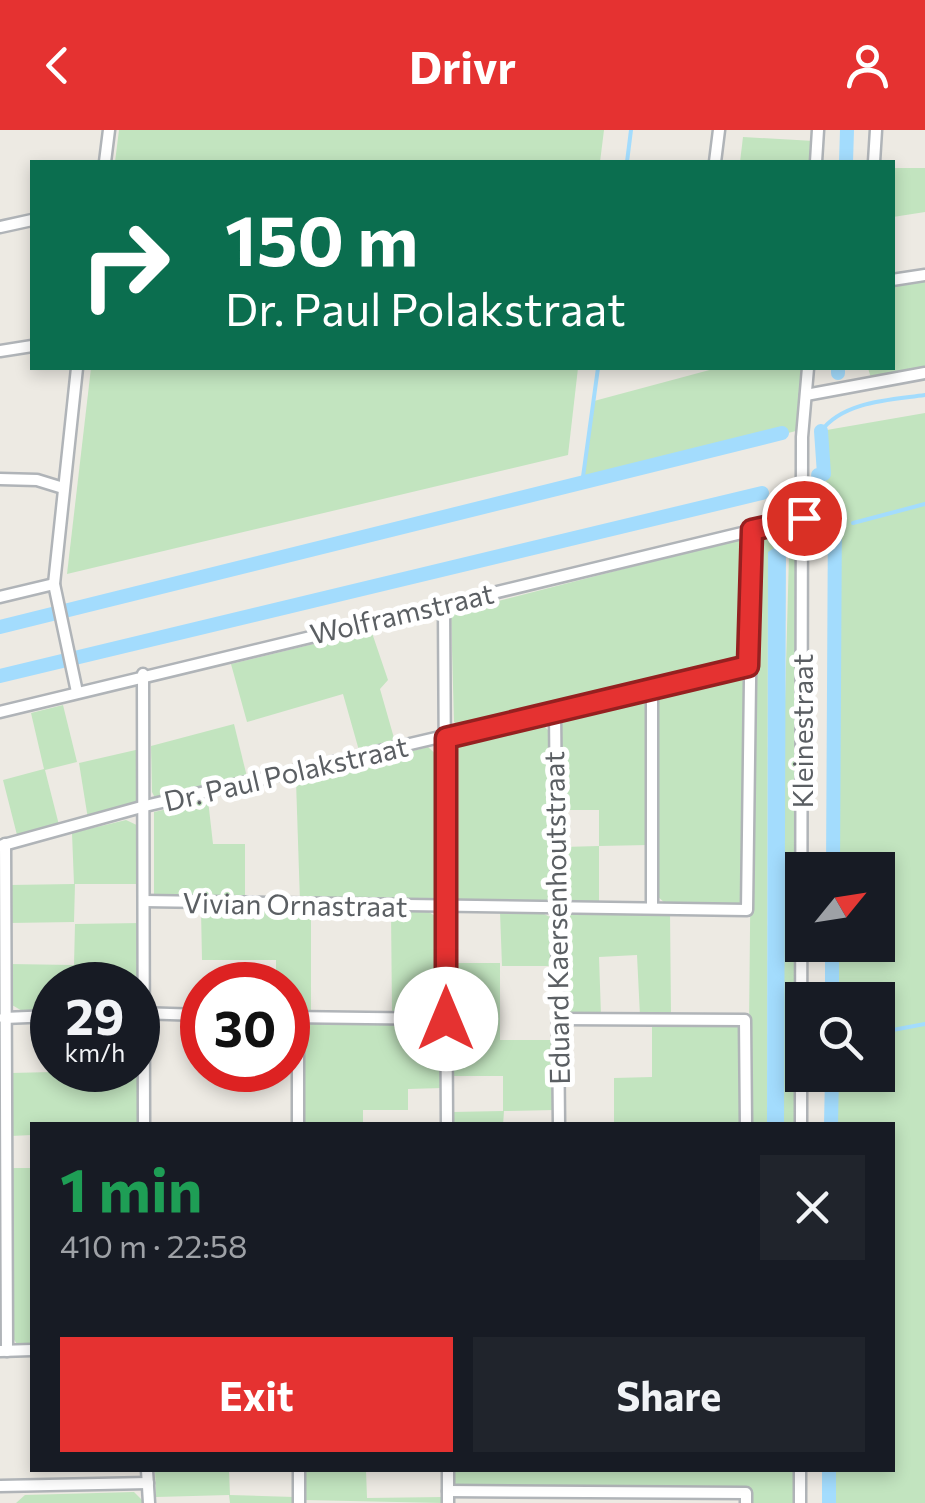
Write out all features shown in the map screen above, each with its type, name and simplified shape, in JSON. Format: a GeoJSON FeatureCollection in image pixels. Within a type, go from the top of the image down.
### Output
{"type":"FeatureCollection","features":[{"type":"Feature","properties":{"kind":"street"},"geometry":{"type":"LineString","coordinates":[[105,160],[109,130]]}},
{"type":"Feature","properties":{"kind":"street"},"geometry":{"type":"LineString","coordinates":[[715,160],[719,130]]}},
{"type":"Feature","properties":{"kind":"street"},"geometry":{"type":"LineString","coordinates":[[816,160],[818,130]]}},
{"type":"Feature","properties":{"kind":"street"},"geometry":{"type":"LineString","coordinates":[[874,160],[876,130]]}},
{"type":"Feature","properties":{"kind":"street"},"geometry":{"type":"LineString","coordinates":[[0,227],[30,220]]}},
{"type":"Feature","properties":{"kind":"street"},"geometry":{"type":"LineString","coordinates":[[895,280],[925,275]]}},
{"type":"Feature","properties":{"kind":"street"},"geometry":{"type":"LineString","coordinates":[[0,351],[30,346]]}},
{"type":"Feature","properties":{"kind":"street"},"geometry":{"type":"LineString","coordinates":[[76,687],[54,584],[77,370]]}},
{"type":"Feature","properties":{"kind":"street","name":"Kleinestraat"},"geometry":{"type":"LineString","coordinates":[[801,1122],[808,370]]}},
{"type":"Feature","properties":{"kind":"street"},"geometry":{"type":"LineString","coordinates":[[863,370],[863,384]]}},
{"type":"Feature","properties":{"kind":"street"},"geometry":{"type":"LineString","coordinates":[[806,395],[925,373]]}},
{"type":"Feature","properties":{"kind":"street"},"geometry":{"type":"LineString","coordinates":[[0,479],[37,480],[64,488]]}},
{"type":"Feature","properties":{"kind":"street","name":"Wolframstraat"},"geometry":{"type":"LineString","coordinates":[[0,712],[76,687],[444,605],[804,518]]}},
{"type":"Feature","properties":{"kind":"street"},"geometry":{"type":"LineString","coordinates":[[748,666],[752,530]]}},
{"type":"Feature","properties":{"kind":"street"},"geometry":{"type":"LineString","coordinates":[[0,597],[54,584]]}},
{"type":"Feature","properties":{"kind":"street"},"geometry":{"type":"LineString","coordinates":[[444,605],[447,1122]]}},
{"type":"Feature","properties":{"kind":"street","name":"Dr. Paul Polakstraat"},"geometry":{"type":"LineString","coordinates":[[2,845],[145,806],[748,666]]}},
{"type":"Feature","properties":{"kind":"street","name":"Vivian Ornastraat"},"geometry":{"type":"LineString","coordinates":[[144,902],[747,910],[748,666]]}},
{"type":"Feature","properties":{"kind":"street"},"geometry":{"type":"LineString","coordinates":[[142,674],[145,806],[142,962]]}},
{"type":"Feature","properties":{"kind":"street"},"geometry":{"type":"LineString","coordinates":[[652,689],[652,908]]}},
{"type":"Feature","properties":{"kind":"street","name":"Eduard Kaersenhoutstraat"},"geometry":{"type":"LineString","coordinates":[[556,712],[559,1122]]}},
{"type":"Feature","properties":{"kind":"street"},"geometry":{"type":"LineString","coordinates":[[2,845],[4,1351],[30,1350]]}},
{"type":"Feature","properties":{"kind":"street"},"geometry":{"type":"LineString","coordinates":[[4,1018],[30,1017]]}},
{"type":"Feature","properties":{"kind":"street"},"geometry":{"type":"LineString","coordinates":[[310,1018],[446,1019]]}},
{"type":"Feature","properties":{"kind":"street"},"geometry":{"type":"LineString","coordinates":[[560,1019],[745,1020],[746,1122]]}},
{"type":"Feature","properties":{"kind":"street"},"geometry":{"type":"LineString","coordinates":[[143,1092],[144,1122]]}},
{"type":"Feature","properties":{"kind":"street"},"geometry":{"type":"LineString","coordinates":[[296,1092],[298,1122]]}},
{"type":"Feature","properties":{"kind":"street"},"geometry":{"type":"LineString","coordinates":[[148,1472],[149,1503]]}},
{"type":"Feature","properties":{"kind":"street"},"geometry":{"type":"LineString","coordinates":[[299,1472],[299,1503]]}},
{"type":"Feature","properties":{"kind":"street"},"geometry":{"type":"LineString","coordinates":[[800,1472],[800,1503]]}},
{"type":"Feature","properties":{"kind":"street"},"geometry":{"type":"LineString","coordinates":[[0,1486],[148,1484]]}},
{"type":"Feature","properties":{"kind":"street"},"geometry":{"type":"LineString","coordinates":[[448,1497],[746,1498]]}},
{"type":"Feature","properties":{"kind":"green space"},"geometry":{"type":"Polygon","coordinates":[[[119,130],[604,130],[600,160],[115,160],[119,130]]]}},
{"type":"Feature","properties":{"kind":"green space"},"geometry":{"type":"Polygon","coordinates":[[[743,137],[814,141],[813,160],[740,160],[743,137]]]}},
{"type":"Feature","properties":{"kind":"green space"},"geometry":{"type":"Polygon","coordinates":[[[895,168],[925,168],[925,212],[895,217],[895,168]]]}},
{"type":"Feature","properties":{"kind":"green space"},"geometry":{"type":"Polygon","coordinates":[[[925,280],[925,368],[871,378],[869,370],[895,370],[895,285],[925,280]]]}},
{"type":"Feature","properties":{"kind":"green space"},"geometry":{"type":"Polygon","coordinates":[[[91,370],[578,370],[568,455],[67,574],[91,370]]]}},
{"type":"Feature","properties":{"kind":"green space"},"geometry":{"type":"Polygon","coordinates":[[[710,370],[803,370],[800,430],[582,484],[594,401],[710,370]]]}},
{"type":"Feature","properties":{"kind":"green space"},"geometry":{"type":"Polygon","coordinates":[[[925,413],[925,1503],[829,1503],[829,1472],[895,1472],[895,1122],[831,1122],[832,1092],[895,1092],[895,982],[832,982],[832,962],[895,962],[895,852],[833,852],[835,509],[824,474],[821,431],[925,413]]]}},
{"type":"Feature","properties":{"kind":"green space"},"geometry":{"type":"Polygon","coordinates":[[[787,531],[797,539],[796,852],[785,852],[785,962],[796,962],[796,982],[785,982],[785,1092],[796,1092],[796,1122],[784,1122],[783,776],[789,555],[768,552],[767,1122],[748,1122],[754,539],[787,531]]]}},
{"type":"Feature","properties":{"kind":"green space"},"geometry":{"type":"Polygon","coordinates":[[[744,538],[745,662],[460,728],[454,722],[451,613],[744,538]]]}},
{"type":"Feature","properties":{"kind":"green space"},"geometry":{"type":"Polygon","coordinates":[[[371,630],[388,680],[380,689],[396,745],[360,754],[343,694],[247,722],[231,664],[371,630]]]}},
{"type":"Feature","properties":{"kind":"green space"},"geometry":{"type":"Polygon","coordinates":[[[741,671],[746,680],[742,900],[738,904],[666,904],[656,895],[655,697],[665,689],[741,671]]]}},
{"type":"Feature","properties":{"kind":"green space"},"geometry":{"type":"Polygon","coordinates":[[[631,697],[642,699],[649,710],[648,845],[599,846],[599,810],[560,810],[561,723],[568,713],[631,697]]]}},
{"type":"Feature","properties":{"kind":"green space"},"geometry":{"type":"Polygon","coordinates":[[[63,705],[77,762],[45,770],[59,825],[17,835],[3,780],[44,769],[31,713],[63,705]]]}},
{"type":"Feature","properties":{"kind":"green space"},"geometry":{"type":"Polygon","coordinates":[[[538,720],[553,735],[552,901],[451,904],[450,751],[463,738],[538,720]]]}},
{"type":"Feature","properties":{"kind":"green space"},"geometry":{"type":"Polygon","coordinates":[[[234,724],[248,781],[157,802],[152,792],[151,746],[234,724]]]}},
{"type":"Feature","properties":{"kind":"green space"},"geometry":{"type":"Polygon","coordinates":[[[428,747],[440,758],[438,900],[300,902],[296,781],[428,747]]]}},
{"type":"Feature","properties":{"kind":"green space"},"geometry":{"type":"Polygon","coordinates":[[[140,749],[141,806],[88,819],[79,763],[140,749]]]}},
{"type":"Feature","properties":{"kind":"green space"},"geometry":{"type":"Polygon","coordinates":[[[208,800],[213,844],[245,844],[245,901],[154,897],[154,812],[208,800]]]}},
{"type":"Feature","properties":{"kind":"green space"},"geometry":{"type":"Polygon","coordinates":[[[126,820],[141,827],[141,884],[75,884],[74,922],[9,923],[9,885],[74,884],[72,833],[126,820]]]}},
{"type":"Feature","properties":{"kind":"green space"},"geometry":{"type":"Polygon","coordinates":[[[599,846],[599,903],[570,903],[562,894],[563,847],[599,846]]]}},
{"type":"Feature","properties":{"kind":"green space"},"geometry":{"type":"Polygon","coordinates":[[[201,910],[311,910],[311,1012],[310,962],[202,960],[201,910]]]}},
{"type":"Feature","properties":{"kind":"green space"},"geometry":{"type":"Polygon","coordinates":[[[570,910],[670,912],[671,1015],[640,1016],[637,955],[599,957],[601,1015],[564,1013],[561,918],[570,910]]]}},
{"type":"Feature","properties":{"kind":"green space"},"geometry":{"type":"Polygon","coordinates":[[[538,911],[550,917],[553,966],[502,966],[500,912],[538,911]]]}},
{"type":"Feature","properties":{"kind":"green space"},"geometry":{"type":"Polygon","coordinates":[[[391,912],[429,912],[438,918],[441,1007],[428,1012],[392,1012],[391,912]]]}},
{"type":"Feature","properties":{"kind":"green space"},"geometry":{"type":"Polygon","coordinates":[[[141,923],[140,962],[74,962],[75,924],[141,923]]]}},
{"type":"Feature","properties":{"kind":"green space"},"geometry":{"type":"Polygon","coordinates":[[[451,963],[500,963],[500,1040],[553,1040],[555,1110],[504,1111],[503,1122],[453,1122],[453,1112],[503,1111],[503,1076],[452,1076],[451,963]]]}},
{"type":"Feature","properties":{"kind":"green space"},"geometry":{"type":"Polygon","coordinates":[[[9,964],[30,964],[30,1012],[12,1005],[9,964]]]}},
{"type":"Feature","properties":{"kind":"green space"},"geometry":{"type":"Polygon","coordinates":[[[310,1023],[431,1023],[442,1036],[442,1088],[408,1089],[408,1110],[363,1110],[363,1122],[302,1122],[302,1092],[310,1092],[310,1023]]]}},
{"type":"Feature","properties":{"kind":"green space"},"geometry":{"type":"Polygon","coordinates":[[[652,1023],[738,1026],[742,1035],[742,1122],[614,1122],[614,1078],[652,1077],[652,1023]]]}},
{"type":"Feature","properties":{"kind":"green space"},"geometry":{"type":"Polygon","coordinates":[[[10,1073],[30,1073],[30,1092],[141,1092],[142,1122],[30,1122],[30,1135],[11,1136],[10,1073]]]}},
{"type":"Feature","properties":{"kind":"green space"},"geometry":{"type":"Polygon","coordinates":[[[8,1168],[30,1168],[30,1346],[18,1346],[10,1333],[8,1168]]]}},
{"type":"Feature","properties":{"kind":"green space"},"geometry":{"type":"Polygon","coordinates":[[[155,1472],[229,1472],[230,1495],[294,1497],[294,1503],[230,1503],[229,1495],[156,1497],[155,1472]]]}},
{"type":"Feature","properties":{"kind":"green space"},"geometry":{"type":"Polygon","coordinates":[[[304,1472],[366,1472],[367,1498],[443,1497],[443,1503],[304,1500],[304,1472]]]}},
{"type":"Feature","properties":{"kind":"green space"},"geometry":{"type":"Polygon","coordinates":[[[453,1472],[794,1472],[794,1503],[749,1503],[749,1490],[453,1488],[453,1472]]]}},
{"type":"Feature","properties":{"kind":"green space"},"geometry":{"type":"Polygon","coordinates":[[[134,1492],[145,1503],[16,1503],[25,1495],[134,1492]]]}},
{"type":"Feature","properties":{"kind":"water"},"geometry":{"type":"Polygon","coordinates":[[[786,540],[784,1122],[767,1122],[768,552],[786,540]]]}},
{"type":"Feature","properties":{"kind":"waterway"},"geometry":{"type":"LineString","coordinates":[[627,160],[631,130]]}},
{"type":"Feature","properties":{"kind":"waterway"},"geometry":{"type":"LineString","coordinates":[[846,160],[847,130]]}},
{"type":"Feature","properties":{"kind":"waterway"},"geometry":{"type":"LineString","coordinates":[[582,484],[598,370]]}},
{"type":"Feature","properties":{"kind":"waterway"},"geometry":{"type":"LineString","coordinates":[[821,431],[842,413],[855,408],[925,395]]}},
{"type":"Feature","properties":{"kind":"waterway"},"geometry":{"type":"LineString","coordinates":[[818,475],[824,474],[821,431]]}},
{"type":"Feature","properties":{"kind":"waterway"},"geometry":{"type":"LineString","coordinates":[[0,627],[782,433]]}},
{"type":"Feature","properties":{"kind":"waterway"},"geometry":{"type":"LineString","coordinates":[[0,676],[762,493]]}},
{"type":"Feature","properties":{"kind":"waterway"},"geometry":{"type":"LineString","coordinates":[[853,523],[925,504]]}},
{"type":"Feature","properties":{"kind":"waterway"},"geometry":{"type":"LineString","coordinates":[[833,852],[835,509]]}},
{"type":"Feature","properties":{"kind":"waterway"},"geometry":{"type":"LineString","coordinates":[[832,962],[832,982]]}},
{"type":"Feature","properties":{"kind":"waterway"},"geometry":{"type":"LineString","coordinates":[[895,1030],[925,1024]]}},
{"type":"Feature","properties":{"kind":"waterway"},"geometry":{"type":"LineString","coordinates":[[831,1122],[832,1092]]}},
{"type":"Feature","properties":{"kind":"waterway"},"geometry":{"type":"LineString","coordinates":[[829,1472],[829,1503]]}},
{"type":"Feature","properties":{"kind":"route"},"geometry":{"type":"LineString","coordinates":[[446,1019],[446,738],[748,666],[752,530],[804,518]]}}]}
